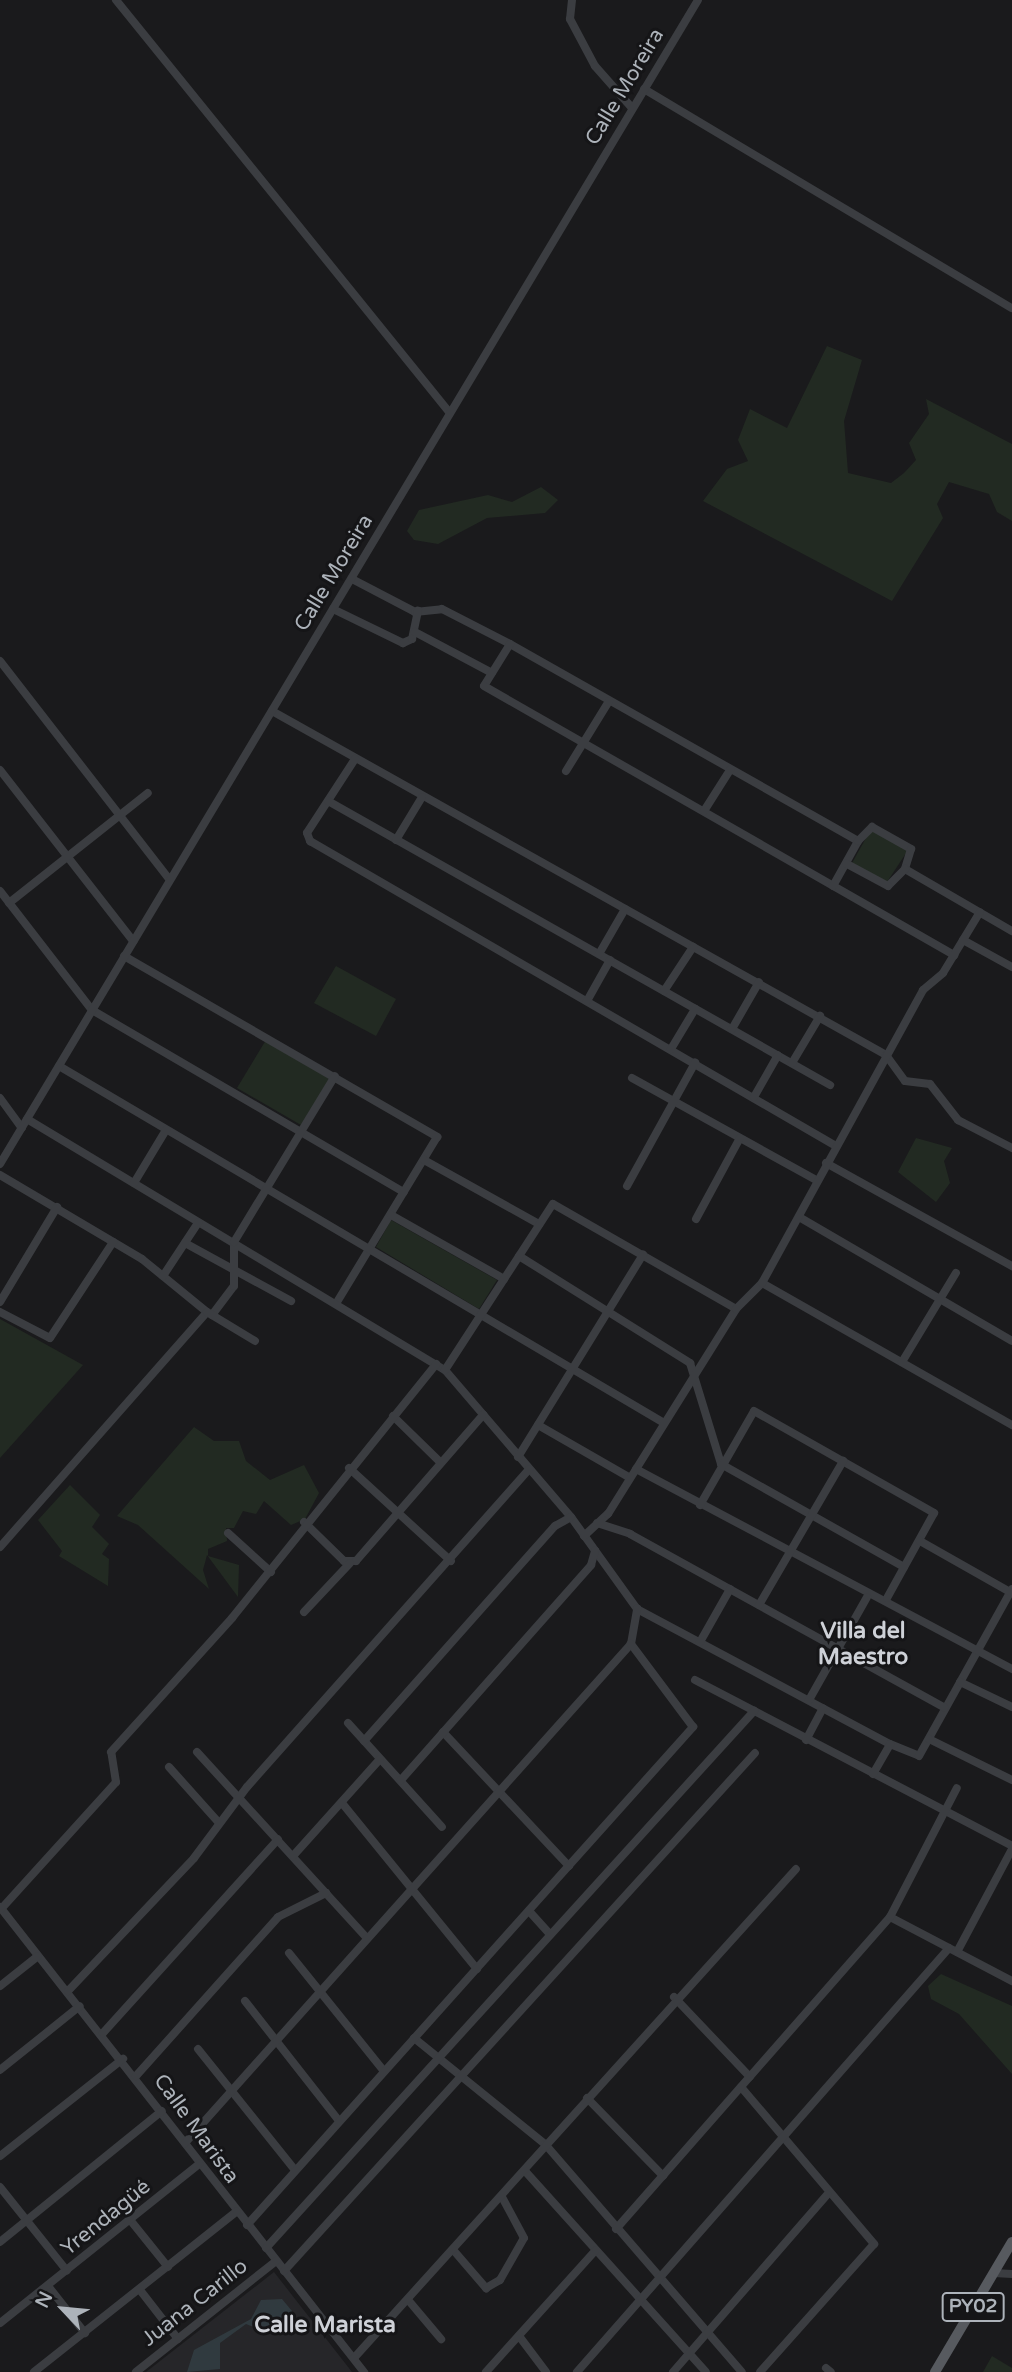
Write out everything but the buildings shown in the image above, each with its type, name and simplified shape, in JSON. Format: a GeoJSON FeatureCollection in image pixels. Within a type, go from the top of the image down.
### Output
{"type":"FeatureCollection","features":[{"type":"Feature","properties":{"kind":"main road","name":"PY02"},"geometry":{"type":"LineString","coordinates":[[935,2372],[1012,2242]]}},
{"type":"Feature","properties":{"kind":"street"},"geometry":{"type":"LineString","coordinates":[[116,0],[450,413]]}},
{"type":"Feature","properties":{"kind":"street"},"geometry":{"type":"LineString","coordinates":[[572,0],[570,19],[595,66],[632,108]]}},
{"type":"Feature","properties":{"kind":"street","name":"Calle Moreira"},"geometry":{"type":"LineString","coordinates":[[0,1164],[698,0]]}},
{"type":"Feature","properties":{"kind":"street"},"geometry":{"type":"LineString","coordinates":[[645,89],[1012,307]]}},
{"type":"Feature","properties":{"kind":"street"},"geometry":{"type":"LineString","coordinates":[[352,579],[418,611],[442,609],[510,644],[858,841]]}},
{"type":"Feature","properties":{"kind":"street"},"geometry":{"type":"LineString","coordinates":[[333,609],[403,643],[415,632],[418,611]]}},
{"type":"Feature","properties":{"kind":"street"},"geometry":{"type":"LineString","coordinates":[[415,632],[492,673]]}},
{"type":"Feature","properties":{"kind":"street"},"geometry":{"type":"LineString","coordinates":[[510,644],[484,687],[954,955]]}},
{"type":"Feature","properties":{"kind":"street"},"geometry":{"type":"LineString","coordinates":[[0,661],[170,880]]}},
{"type":"Feature","properties":{"kind":"street"},"geometry":{"type":"LineString","coordinates":[[566,771],[609,701]]}},
{"type":"Feature","properties":{"kind":"street"},"geometry":{"type":"LineString","coordinates":[[272,711],[355,760],[820,1016],[886,1055],[905,1081],[930,1084],[958,1120],[1012,1148]]}},
{"type":"Feature","properties":{"kind":"street"},"geometry":{"type":"LineString","coordinates":[[355,760],[307,833],[310,841],[836,1146]]}},
{"type":"Feature","properties":{"kind":"street"},"geometry":{"type":"LineString","coordinates":[[0,770],[134,941]]}},
{"type":"Feature","properties":{"kind":"street"},"geometry":{"type":"LineString","coordinates":[[704,811],[730,770]]}},
{"type":"Feature","properties":{"kind":"street"},"geometry":{"type":"LineString","coordinates":[[9,903],[148,793]]}},
{"type":"Feature","properties":{"kind":"street"},"geometry":{"type":"LineString","coordinates":[[396,840],[422,797]]}},
{"type":"Feature","properties":{"kind":"street"},"geometry":{"type":"LineString","coordinates":[[328,801],[830,1085]]}},
{"type":"Feature","properties":{"kind":"street"},"geometry":{"type":"LineString","coordinates":[[833,886],[858,841],[876,827],[908,843],[905,869],[884,886],[847,863]]}},
{"type":"Feature","properties":{"kind":"street"},"geometry":{"type":"LineString","coordinates":[[905,869],[1012,931]]}},
{"type":"Feature","properties":{"kind":"street"},"geometry":{"type":"LineString","coordinates":[[0,891],[92,1010],[302,1130],[404,1192]]}},
{"type":"Feature","properties":{"kind":"street"},"geometry":{"type":"LineString","coordinates":[[599,954],[625,909]]}},
{"type":"Feature","properties":{"kind":"street"},"geometry":{"type":"LineString","coordinates":[[584,1536],[597,1523],[630,1478],[736,1309],[762,1283],[799,1217],[816,1180],[923,990],[954,955],[980,912]]}},
{"type":"Feature","properties":{"kind":"street"},"geometry":{"type":"LineString","coordinates":[[963,940],[1012,967]]}},
{"type":"Feature","properties":{"kind":"street"},"geometry":{"type":"LineString","coordinates":[[664,991],[693,947]]}},
{"type":"Feature","properties":{"kind":"street"},"geometry":{"type":"LineString","coordinates":[[124,956],[437,1137],[336,1304]]}},
{"type":"Feature","properties":{"kind":"street"},"geometry":{"type":"LineString","coordinates":[[587,1001],[610,960]]}},
{"type":"Feature","properties":{"kind":"street"},"geometry":{"type":"LineString","coordinates":[[732,1030],[759,982]]}},
{"type":"Feature","properties":{"kind":"street"},"geometry":{"type":"LineString","coordinates":[[671,1049],[695,1009]]}},
{"type":"Feature","properties":{"kind":"street"},"geometry":{"type":"LineString","coordinates":[[792,1063],[820,1016]]}},
{"type":"Feature","properties":{"kind":"street"},"geometry":{"type":"LineString","coordinates":[[754,1097],[778,1055]]}},
{"type":"Feature","properties":{"kind":"street"},"geometry":{"type":"LineString","coordinates":[[627,1186],[695,1063]]}},
{"type":"Feature","properties":{"kind":"street"},"geometry":{"type":"LineString","coordinates":[[59,1066],[664,1423]]}},
{"type":"Feature","properties":{"kind":"street"},"geometry":{"type":"LineString","coordinates":[[0,1547],[233,1286],[234,1242],[335,1076]]}},
{"type":"Feature","properties":{"kind":"street"},"geometry":{"type":"LineString","coordinates":[[632,1078],[816,1180]]}},
{"type":"Feature","properties":{"kind":"street"},"geometry":{"type":"LineString","coordinates":[[0,1098],[22,1128]]}},
{"type":"Feature","properties":{"kind":"street"},"geometry":{"type":"LineString","coordinates":[[27,1119],[446,1370],[571,1517],[637,1609],[890,1744],[919,1756],[1011,1591],[920,1541]]}},
{"type":"Feature","properties":{"kind":"street"},"geometry":{"type":"LineString","coordinates":[[134,1183],[166,1130]]}},
{"type":"Feature","properties":{"kind":"street"},"geometry":{"type":"LineString","coordinates":[[696,1219],[740,1138]]}},
{"type":"Feature","properties":{"kind":"street"},"geometry":{"type":"LineString","coordinates":[[424,1160],[539,1224]]}},
{"type":"Feature","properties":{"kind":"street"},"geometry":{"type":"LineString","coordinates":[[826,1163],[1012,1266]]}},
{"type":"Feature","properties":{"kind":"street"},"geometry":{"type":"LineString","coordinates":[[0,1175],[113,1242],[163,1276],[209,1313],[255,1341]]}},
{"type":"Feature","properties":{"kind":"street"},"geometry":{"type":"LineString","coordinates":[[446,1370],[552,1204],[736,1309]]}},
{"type":"Feature","properties":{"kind":"street"},"geometry":{"type":"LineString","coordinates":[[0,1302],[57,1207]]}},
{"type":"Feature","properties":{"kind":"street"},"geometry":{"type":"LineString","coordinates":[[391,1215],[504,1279]]}},
{"type":"Feature","properties":{"kind":"street"},"geometry":{"type":"LineString","coordinates":[[799,1217],[1012,1341]]}},
{"type":"Feature","properties":{"kind":"street"},"geometry":{"type":"LineString","coordinates":[[163,1276],[198,1223]]}},
{"type":"Feature","properties":{"kind":"street"},"geometry":{"type":"LineString","coordinates":[[0,1312],[50,1338],[113,1242]]}},
{"type":"Feature","properties":{"kind":"street"},"geometry":{"type":"LineString","coordinates":[[185,1243],[291,1301]]}},
{"type":"Feature","properties":{"kind":"street"},"geometry":{"type":"LineString","coordinates":[[518,1457],[643,1255]]}},
{"type":"Feature","properties":{"kind":"street"},"geometry":{"type":"LineString","coordinates":[[519,1256],[672,1347],[697,1373],[721,1464],[905,1567]]}},
{"type":"Feature","properties":{"kind":"street"},"geometry":{"type":"LineString","coordinates":[[902,1362],[956,1273]]}},
{"type":"Feature","properties":{"kind":"street"},"geometry":{"type":"LineString","coordinates":[[762,1283],[1012,1425]]}},
{"type":"Feature","properties":{"kind":"street"},"geometry":{"type":"LineString","coordinates":[[1,1908],[116,1782],[111,1752],[271,1572],[304,1522],[436,1364]]}},
{"type":"Feature","properties":{"kind":"street"},"geometry":{"type":"LineString","coordinates":[[700,1505],[721,1464],[754,1411],[934,1513],[887,1598]]}},
{"type":"Feature","properties":{"kind":"street"},"geometry":{"type":"LineString","coordinates":[[304,1612],[395,1515],[483,1415]]}},
{"type":"Feature","properties":{"kind":"street"},"geometry":{"type":"LineString","coordinates":[[393,1416],[440,1462]]}},
{"type":"Feature","properties":{"kind":"street"},"geometry":{"type":"LineString","coordinates":[[538,1425],[630,1478]]}},
{"type":"Feature","properties":{"kind":"street"},"geometry":{"type":"LineString","coordinates":[[759,1605],[842,1461]]}},
{"type":"Feature","properties":{"kind":"street"},"geometry":{"type":"LineString","coordinates":[[349,1468],[395,1515],[451,1561]]}},
{"type":"Feature","properties":{"kind":"street"},"geometry":{"type":"LineString","coordinates":[[68,1991],[451,1561],[529,1469]]}},
{"type":"Feature","properties":{"kind":"street"},"geometry":{"type":"LineString","coordinates":[[636,1469],[867,1597],[887,1598],[1012,1669]]}},
{"type":"Feature","properties":{"kind":"street"},"geometry":{"type":"LineString","coordinates":[[364,1741],[555,1526],[571,1517]]}},
{"type":"Feature","properties":{"kind":"street"},"geometry":{"type":"LineString","coordinates":[[304,1522],[350,1563]]}},
{"type":"Feature","properties":{"kind":"street"},"geometry":{"type":"LineString","coordinates":[[597,1523],[730,1589],[944,1707]]}},
{"type":"Feature","properties":{"kind":"street"},"geometry":{"type":"LineString","coordinates":[[228,1533],[271,1572]]}},
{"type":"Feature","properties":{"kind":"street"},"geometry":{"type":"LineString","coordinates":[[401,1780],[591,1565],[595,1551]]}},
{"type":"Feature","properties":{"kind":"street"},"geometry":{"type":"LineString","coordinates":[[700,1642],[730,1589]]}},
{"type":"Feature","properties":{"kind":"street"},"geometry":{"type":"LineString","coordinates":[[809,1700],[836,1646],[867,1597]]}},
{"type":"Feature","properties":{"kind":"street"},"geometry":{"type":"LineString","coordinates":[[185,2143],[631,1644],[637,1609]]}},
{"type":"Feature","properties":{"kind":"street"},"geometry":{"type":"LineString","coordinates":[[247,2225],[693,1727],[631,1644]]}},
{"type":"Feature","properties":{"kind":"street"},"geometry":{"type":"LineString","coordinates":[[577,2372],[953,1950],[1012,1847],[695,1679]]}},
{"type":"Feature","properties":{"kind":"street"},"geometry":{"type":"LineString","coordinates":[[960,1682],[1012,1707]]}},
{"type":"Feature","properties":{"kind":"street"},"geometry":{"type":"LineString","coordinates":[[806,1740],[822,1707]]}},
{"type":"Feature","properties":{"kind":"street"},"geometry":{"type":"LineString","coordinates":[[266,2248],[754,1711]]}},
{"type":"Feature","properties":{"kind":"street"},"geometry":{"type":"LineString","coordinates":[[348,1723],[442,1827]]}},
{"type":"Feature","properties":{"kind":"street"},"geometry":{"type":"LineString","coordinates":[[443,1732],[569,1866]]}},
{"type":"Feature","properties":{"kind":"street"},"geometry":{"type":"LineString","coordinates":[[929,1739],[1012,1780]]}},
{"type":"Feature","properties":{"kind":"street"},"geometry":{"type":"LineString","coordinates":[[873,1774],[890,1744]]}},
{"type":"Feature","properties":{"kind":"street"},"geometry":{"type":"LineString","coordinates":[[197,1752],[367,1938]]}},
{"type":"Feature","properties":{"kind":"street"},"geometry":{"type":"LineString","coordinates":[[284,2272],[462,2080],[755,1753]]}},
{"type":"Feature","properties":{"kind":"street"},"geometry":{"type":"LineString","coordinates":[[293,1857],[380,1759]]}},
{"type":"Feature","properties":{"kind":"street"},"geometry":{"type":"LineString","coordinates":[[169,1767],[219,1823]]}},
{"type":"Feature","properties":{"kind":"street"},"geometry":{"type":"LineString","coordinates":[[615,2229],[890,1917],[957,1788]]}},
{"type":"Feature","properties":{"kind":"street"},"geometry":{"type":"LineString","coordinates":[[342,1803],[413,1886],[477,1969]]}},
{"type":"Feature","properties":{"kind":"street"},"geometry":{"type":"LineString","coordinates":[[103,2033],[278,1839]]}},
{"type":"Feature","properties":{"kind":"street"},"geometry":{"type":"LineString","coordinates":[[354,2358],[455,2252],[674,1997],[796,1868]]}},
{"type":"Feature","properties":{"kind":"street"},"geometry":{"type":"LineString","coordinates":[[136,2076],[278,1917],[326,1893]]}},
{"type":"Feature","properties":{"kind":"street","name":"Calle Marista"},"geometry":{"type":"LineString","coordinates":[[1,1908],[103,2033],[199,2164],[364,2372]]}},
{"type":"Feature","properties":{"kind":"street"},"geometry":{"type":"LineString","coordinates":[[529,1911],[550,1933]]}},
{"type":"Feature","properties":{"kind":"street"},"geometry":{"type":"LineString","coordinates":[[890,1917],[1012,1981]]}},
{"type":"Feature","properties":{"kind":"street"},"geometry":{"type":"LineString","coordinates":[[289,1953],[318,1993],[384,2071]]}},
{"type":"Feature","properties":{"kind":"street"},"geometry":{"type":"LineString","coordinates":[[0,1986],[38,1956]]}},
{"type":"Feature","properties":{"kind":"street"},"geometry":{"type":"LineString","coordinates":[[674,1997],[750,2077]]}},
{"type":"Feature","properties":{"kind":"street"},"geometry":{"type":"LineString","coordinates":[[245,2001],[274,2044],[339,2121]]}},
{"type":"Feature","properties":{"kind":"street"},"geometry":{"type":"LineString","coordinates":[[0,2070],[80,2006]]}},
{"type":"Feature","properties":{"kind":"street"},"geometry":{"type":"LineString","coordinates":[[414,2038],[439,2057],[462,2080],[545,2144],[658,2281],[742,2372]]}},
{"type":"Feature","properties":{"kind":"street"},"geometry":{"type":"LineString","coordinates":[[198,2049],[295,2170]]}},
{"type":"Feature","properties":{"kind":"street"},"geometry":{"type":"LineString","coordinates":[[0,2156],[123,2059]]}},
{"type":"Feature","properties":{"kind":"street"},"geometry":{"type":"LineString","coordinates":[[741,2087],[787,2136],[827,2195],[874,2244],[760,2372]]}},
{"type":"Feature","properties":{"kind":"street"},"geometry":{"type":"LineString","coordinates":[[587,2098],[663,2176]]}},
{"type":"Feature","properties":{"kind":"street"},"geometry":{"type":"LineString","coordinates":[[0,2242],[162,2111]]}},
{"type":"Feature","properties":{"kind":"street","name":"Yrendagüé"},"geometry":{"type":"LineString","coordinates":[[0,2323],[199,2164]]}},
{"type":"Feature","properties":{"kind":"street"},"geometry":{"type":"LineString","coordinates":[[525,2171],[706,2372]]}},
{"type":"Feature","properties":{"kind":"street"},"geometry":{"type":"LineString","coordinates":[[0,2187],[67,2271]]}},
{"type":"Feature","properties":{"kind":"street"},"geometry":{"type":"LineString","coordinates":[[673,2372],[827,2195]]}},
{"type":"Feature","properties":{"kind":"street"},"geometry":{"type":"LineString","coordinates":[[455,2252],[486,2288],[500,2280],[524,2238],[502,2197]]}},
{"type":"Feature","properties":{"kind":"street"},"geometry":{"type":"LineString","coordinates":[[34,2372],[236,2212]]}},
{"type":"Feature","properties":{"kind":"street"},"geometry":{"type":"LineString","coordinates":[[131,2221],[168,2267]]}},
{"type":"Feature","properties":{"kind":"street"},"geometry":{"type":"LineString","coordinates":[[486,2372],[596,2250]]}},
{"type":"Feature","properties":{"kind":"street","name":"Juana Carillo"},"geometry":{"type":"LineString","coordinates":[[136,2372],[276,2261]]}},
{"type":"Feature","properties":{"kind":"street"},"geometry":{"type":"LineString","coordinates":[[993,2273],[1012,2274]]}},
{"type":"Feature","properties":{"kind":"street"},"geometry":{"type":"LineString","coordinates":[[48,2286],[85,2333]]}},
{"type":"Feature","properties":{"kind":"street"},"geometry":{"type":"LineString","coordinates":[[140,2290],[178,2339]]}},
{"type":"Feature","properties":{"kind":"street"},"geometry":{"type":"LineString","coordinates":[[409,2301],[441,2339]]}},
{"type":"Feature","properties":{"kind":"street"},"geometry":{"type":"LineString","coordinates":[[519,2336],[545,2372]]}},
{"type":"Feature","properties":{"kind":"shaded area"},"geometry":{"type":"Polygon","coordinates":[[[827,346],[862,360],[844,421],[848,473],[891,483],[904,473],[916,460],[909,443],[929,414],[926,399],[1012,444],[1012,521],[997,512],[989,494],[949,482],[937,504],[943,518],[892,601],[703,501],[727,469],[748,461],[738,440],[750,409],[787,428],[827,346]]]}},
{"type":"Feature","properties":{"kind":"shaded area"},"geometry":{"type":"Polygon","coordinates":[[[541,487],[558,500],[545,513],[487,518],[438,544],[414,540],[407,531],[419,510],[488,495],[512,502],[541,487]]]}},
{"type":"Feature","properties":{"kind":"shaded area"},"geometry":{"type":"Polygon","coordinates":[[[871,829],[908,850],[887,882],[852,863],[871,829]]]}},
{"type":"Feature","properties":{"kind":"shaded area"},"geometry":{"type":"Polygon","coordinates":[[[336,966],[396,999],[376,1036],[314,1003],[336,966]]]}},
{"type":"Feature","properties":{"kind":"shaded area"},"geometry":{"type":"Polygon","coordinates":[[[266,1040],[331,1077],[301,1125],[237,1088],[266,1040]]]}},
{"type":"Feature","properties":{"kind":"shaded area"},"geometry":{"type":"Polygon","coordinates":[[[916,1138],[952,1148],[944,1161],[950,1183],[936,1202],[898,1172],[916,1138]]]}},
{"type":"Feature","properties":{"kind":"shaded area"},"geometry":{"type":"Polygon","coordinates":[[[391,1220],[497,1280],[479,1309],[376,1247],[391,1220]]]}},
{"type":"Feature","properties":{"kind":"shaded area"},"geometry":{"type":"Polygon","coordinates":[[[0,1319],[83,1365],[0,1458],[0,1319]]]}},
{"type":"Feature","properties":{"kind":"shaded area"},"geometry":{"type":"Polygon","coordinates":[[[194,1427],[214,1441],[239,1441],[246,1461],[270,1480],[304,1465],[319,1493],[305,1519],[291,1525],[264,1501],[256,1514],[243,1511],[234,1528],[226,1528],[227,1541],[208,1549],[208,1556],[239,1565],[238,1597],[207,1555],[203,1570],[209,1589],[138,1525],[117,1516],[194,1427]]]}},
{"type":"Feature","properties":{"kind":"shaded area"},"geometry":{"type":"Polygon","coordinates":[[[70,1485],[100,1515],[92,1527],[109,1544],[102,1554],[109,1559],[108,1586],[59,1556],[62,1551],[38,1520],[70,1485]]]}},
{"type":"Feature","properties":{"kind":"shaded area"},"geometry":{"type":"Polygon","coordinates":[[[941,1974],[1012,2006],[1012,2074],[959,2014],[931,1999],[928,1986],[941,1974]]]}},
{"type":"Feature","properties":{"kind":"shaded area"},"geometry":{"type":"Polygon","coordinates":[[[274,2272],[352,2372],[146,2372],[274,2272]]]}},
{"type":"Feature","properties":{"kind":"shaded area"},"geometry":{"type":"Polygon","coordinates":[[[282,2299],[292,2311],[288,2328],[268,2333],[246,2324],[220,2343],[220,2369],[187,2372],[194,2350],[251,2319],[261,2300],[282,2299]]]}},
{"type":"Feature","properties":{"kind":"shaded area"},"geometry":{"type":"Polygon","coordinates":[[[992,2356],[1012,2368],[1012,2372],[983,2372],[992,2356]]]}},
{"type":"Feature","properties":{"kind":"district","name":"Villa del Maestro"},"geometry":{"type":"Point","coordinates":[863,1644]}},
{"type":"Feature","properties":{"kind":"district","name":"Calle Marista"},"geometry":{"type":"Point","coordinates":[325,2325]}}]}
